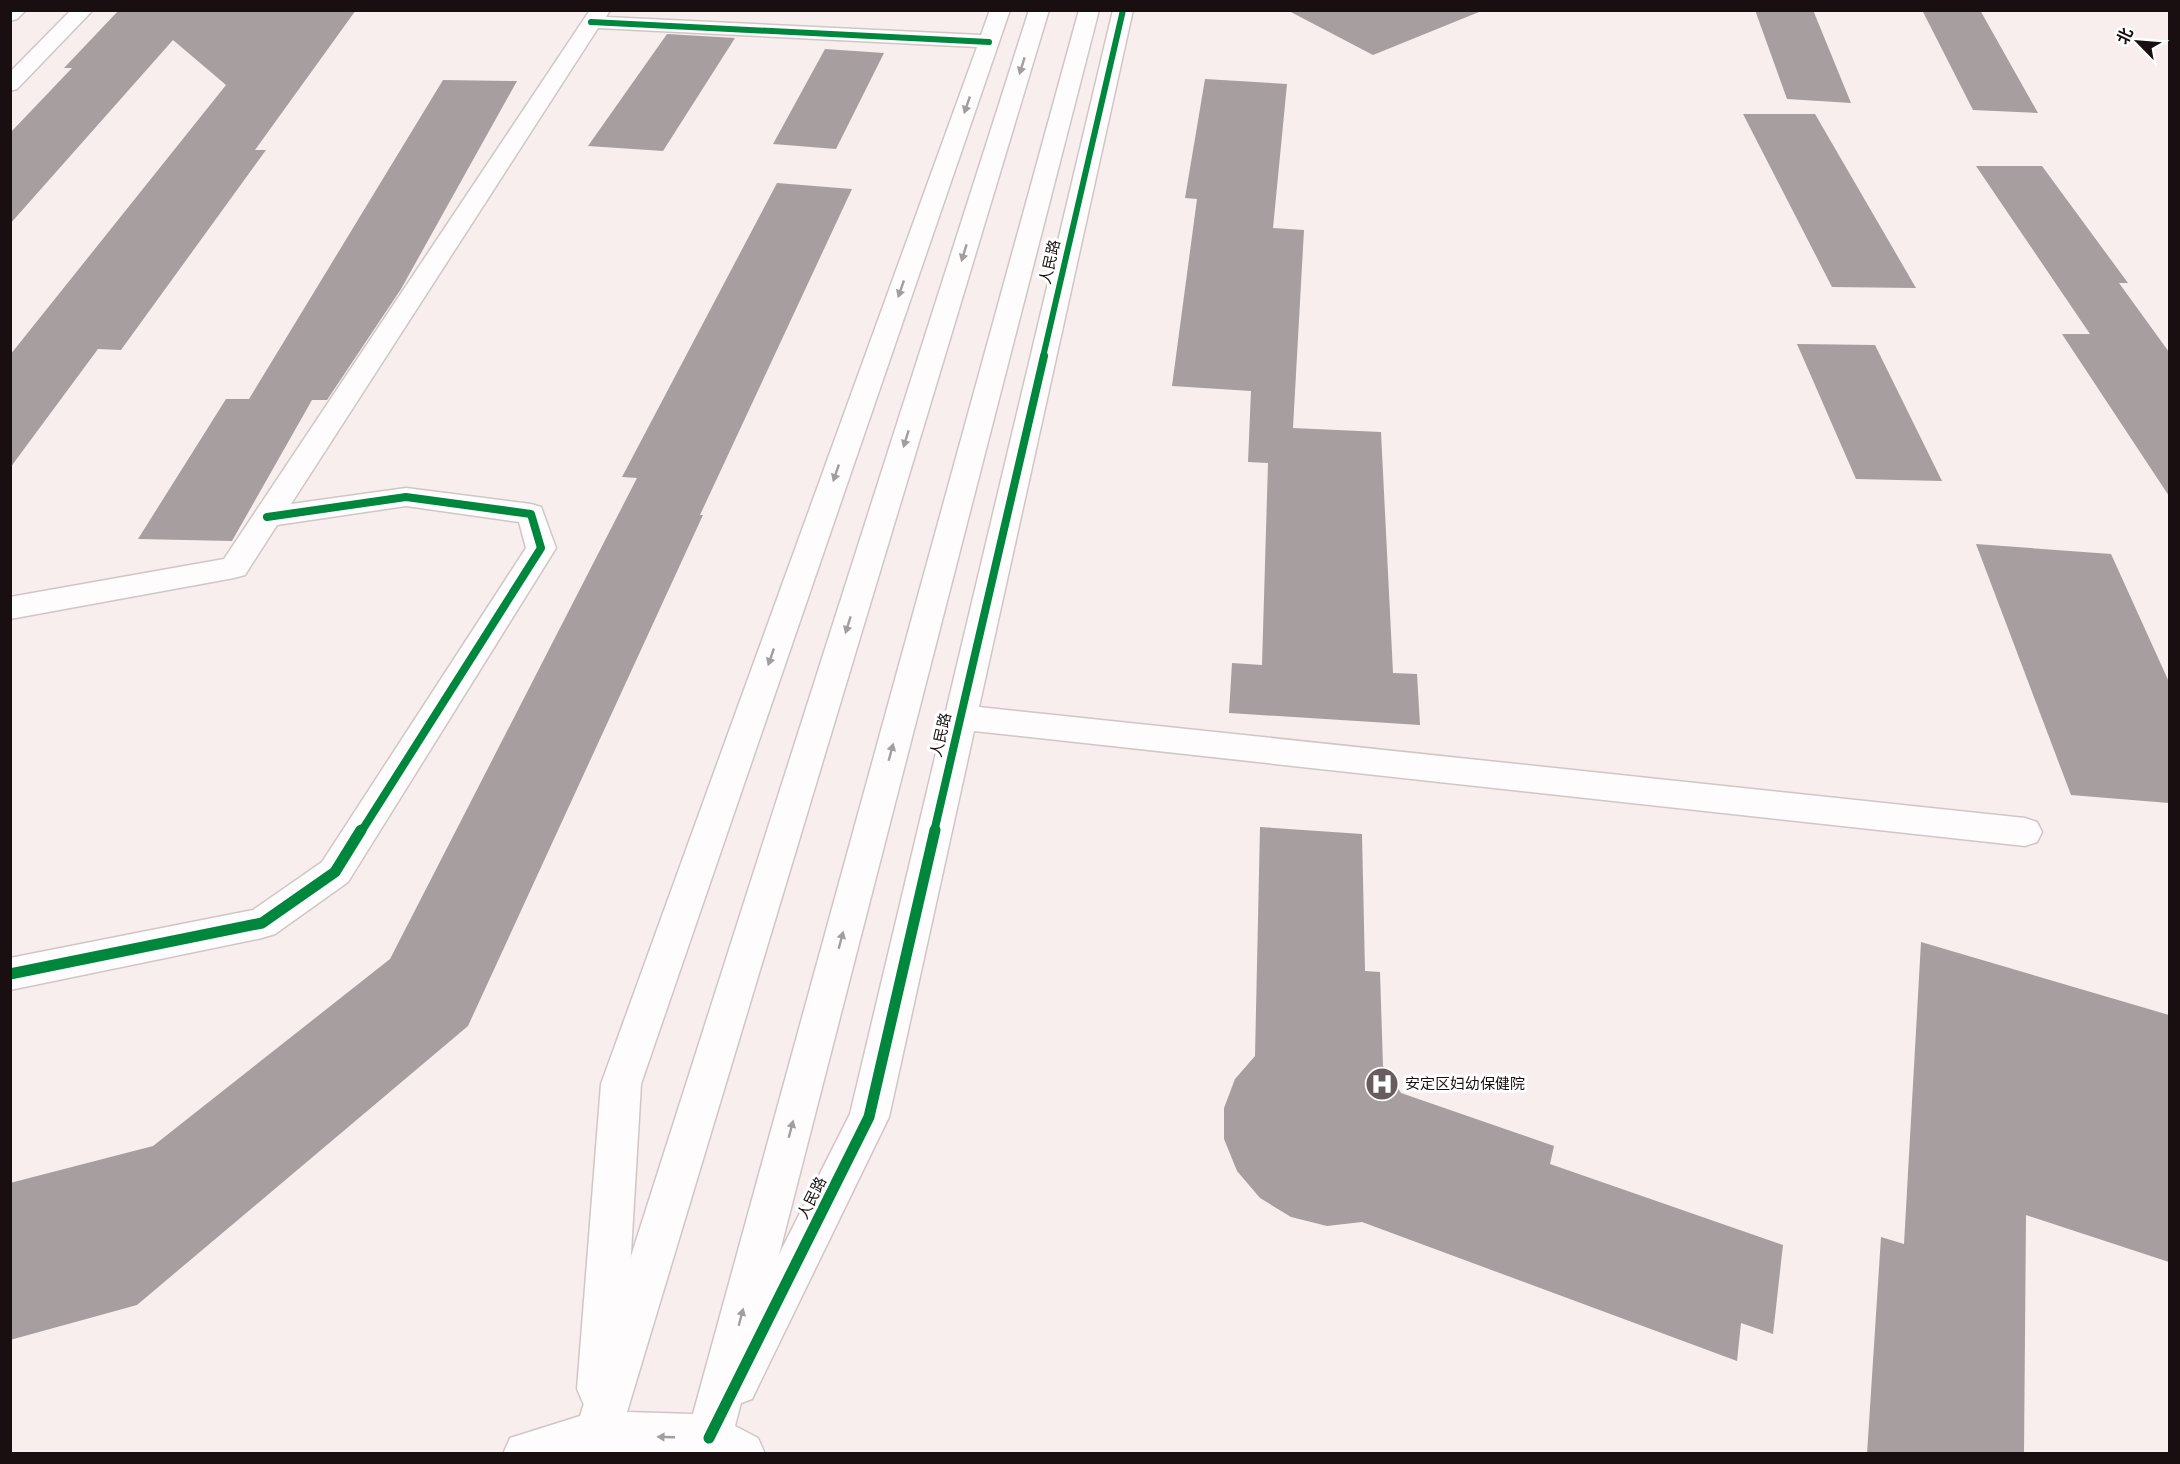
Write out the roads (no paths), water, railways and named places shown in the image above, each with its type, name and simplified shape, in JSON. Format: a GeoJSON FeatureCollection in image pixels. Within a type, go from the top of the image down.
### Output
{"type":"FeatureCollection","features":[{"type":"Feature","properties":{"kind":"street"},"geometry":{"type":"LineString","coordinates":[[10,15],[16,10]]}},
{"type":"Feature","properties":{"kind":"street"},"geometry":{"type":"LineString","coordinates":[[10,85],[83,10]]}},
{"type":"Feature","properties":{"kind":"street"},"geometry":{"type":"LineString","coordinates":[[596,1444],[621,1083],[1000,10]]}},
{"type":"Feature","properties":{"kind":"street"},"geometry":{"type":"LineString","coordinates":[[596,1444],[1039,10]]}},
{"type":"Feature","properties":{"kind":"street","name":"人民路"},"geometry":{"type":"LineString","coordinates":[[717,1448],[1089,10]]}},
{"type":"Feature","properties":{"kind":"street","name":"人民路"},"geometry":{"type":"LineString","coordinates":[[717,1448],[869,1117],[1123,10]]}},
{"type":"Feature","properties":{"kind":"street"},"geometry":{"type":"LineString","coordinates":[[10,608],[234,568],[595,16],[989,42]]}},
{"type":"Feature","properties":{"kind":"street"},"geometry":{"type":"LineString","coordinates":[[10,974],[262,923],[335,872],[541,548],[531,514],[406,497],[267,517]]}},
{"type":"Feature","properties":{"kind":"street"},"geometry":{"type":"LineString","coordinates":[[960,717],[2025,832]]}},
{"type":"Feature","properties":{"kind":"street"},"geometry":{"type":"LineString","coordinates":[[526,1454],[596,1444],[717,1448]]}},
{"type":"Feature","properties":{"kind":"place","name":"安定区妇幼保健院"},"geometry":{"type":"Point","coordinates":[1382,1084]}}]}
